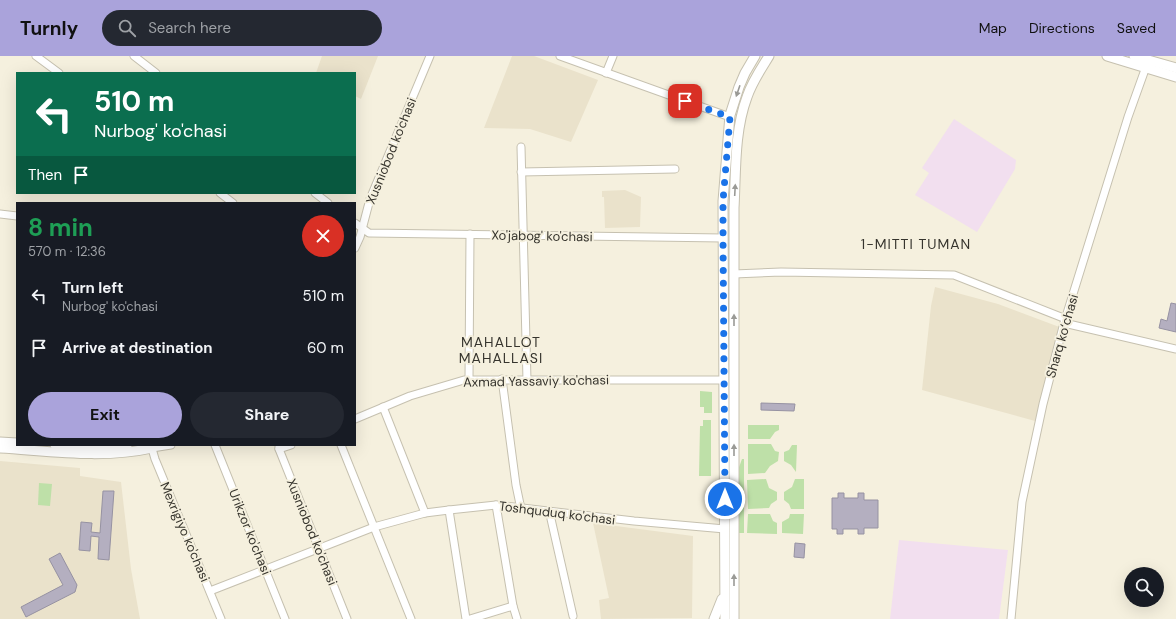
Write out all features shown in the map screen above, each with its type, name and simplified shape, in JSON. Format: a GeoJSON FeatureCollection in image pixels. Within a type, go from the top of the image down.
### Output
{"type":"FeatureCollection","features":[{"type":"Feature","properties":{"kind":"main road"},"geometry":{"type":"LineString","coordinates":[[725,619],[723,208],[730,117],[745,73],[755,56]]}},
{"type":"Feature","properties":{"kind":"main road"},"geometry":{"type":"LineString","coordinates":[[734,619],[734,208],[737,146],[740,121],[747,97],[769,56]]}},
{"type":"Feature","properties":{"kind":"main road"},"geometry":{"type":"LineString","coordinates":[[1107,56],[1164,69],[1176,77]]}},
{"type":"Feature","properties":{"kind":"main road"},"geometry":{"type":"LineString","coordinates":[[1134,56],[1147,64]]}},
{"type":"Feature","properties":{"kind":"main road"},"geometry":{"type":"LineString","coordinates":[[1164,69],[1176,68]]}},
{"type":"Feature","properties":{"kind":"main road"},"geometry":{"type":"LineString","coordinates":[[723,208],[729,211],[734,208]]}},
{"type":"Feature","properties":{"kind":"main road"},"geometry":{"type":"LineString","coordinates":[[0,442],[16,443]]}},
{"type":"Feature","properties":{"kind":"main road"},"geometry":{"type":"LineString","coordinates":[[78,446],[152,446]]}},
{"type":"Feature","properties":{"kind":"main road"},"geometry":{"type":"LineString","coordinates":[[0,448],[100,454],[135,452],[152,446]]}},
{"type":"Feature","properties":{"kind":"main road"},"geometry":{"type":"LineString","coordinates":[[714,619],[724,592]]}},
{"type":"Feature","properties":{"kind":"street"},"geometry":{"type":"LineString","coordinates":[[36,56],[58,72]]}},
{"type":"Feature","properties":{"kind":"street"},"geometry":{"type":"LineString","coordinates":[[134,56],[155,72]]}},
{"type":"Feature","properties":{"kind":"street","name":"Xusniobod ko'chasi"},"geometry":{"type":"LineString","coordinates":[[356,245],[370,199],[430,56]]}},
{"type":"Feature","properties":{"kind":"street"},"geometry":{"type":"LineString","coordinates":[[560,56],[730,117]]}},
{"type":"Feature","properties":{"kind":"street"},"geometry":{"type":"LineString","coordinates":[[606,73],[613,56]]}},
{"type":"Feature","properties":{"kind":"street","name":"Sharq ko‘chasi"},"geometry":{"type":"LineString","coordinates":[[1011,619],[1022,502],[1043,404],[1065,321],[1128,118],[1147,64]]}},
{"type":"Feature","properties":{"kind":"street"},"geometry":{"type":"LineString","coordinates":[[521,147],[527,380]]}},
{"type":"Feature","properties":{"kind":"street"},"geometry":{"type":"LineString","coordinates":[[521,172],[675,169]]}},
{"type":"Feature","properties":{"kind":"street"},"geometry":{"type":"LineString","coordinates":[[221,194],[232,202]]}},
{"type":"Feature","properties":{"kind":"street"},"geometry":{"type":"LineString","coordinates":[[316,194],[327,202]]}},
{"type":"Feature","properties":{"kind":"street"},"geometry":{"type":"LineString","coordinates":[[0,214],[16,216]]}},
{"type":"Feature","properties":{"kind":"street"},"geometry":{"type":"LineString","coordinates":[[356,224],[362,228]]}},
{"type":"Feature","properties":{"kind":"street","name":"Xo'jabog' ko'chasi"},"geometry":{"type":"LineString","coordinates":[[362,228],[369,233],[723,238]]}},
{"type":"Feature","properties":{"kind":"street"},"geometry":{"type":"LineString","coordinates":[[469,380],[470,234]]}},
{"type":"Feature","properties":{"kind":"street"},"geometry":{"type":"LineString","coordinates":[[734,274],[781,272],[954,275],[1065,321],[1176,349]]}},
{"type":"Feature","properties":{"kind":"street"},"geometry":{"type":"LineString","coordinates":[[502,379],[516,485],[521,509]]}},
{"type":"Feature","properties":{"kind":"street","name":"Axmad Yassaviy ko'chasi"},"geometry":{"type":"LineString","coordinates":[[356,419],[410,396],[464,380],[724,380]]}},
{"type":"Feature","properties":{"kind":"street"},"geometry":{"type":"LineString","coordinates":[[383,408],[426,513]]}},
{"type":"Feature","properties":{"kind":"street","name":"Mexrigiyo ko'chasi"},"geometry":{"type":"LineString","coordinates":[[152,446],[155,459],[221,619]]}},
{"type":"Feature","properties":{"kind":"street","name":"Urikzor ko'chasi"},"geometry":{"type":"LineString","coordinates":[[215,446],[284,619]]}},
{"type":"Feature","properties":{"kind":"street"},"geometry":{"type":"LineString","coordinates":[[341,446],[411,619]]}},
{"type":"Feature","properties":{"kind":"street","name":"Xusniobod ko'chasi"},"geometry":{"type":"LineString","coordinates":[[279,447],[318,549],[347,619]]}},
{"type":"Feature","properties":{"kind":"street"},"geometry":{"type":"LineString","coordinates":[[496,505],[513,606],[517,619]]}},
{"type":"Feature","properties":{"kind":"street","name":"Toshquduq ko'chasi"},"geometry":{"type":"LineString","coordinates":[[210,591],[374,527],[426,513],[449,510],[496,505],[634,522],[725,529]]}},
{"type":"Feature","properties":{"kind":"street"},"geometry":{"type":"LineString","coordinates":[[449,510],[466,619]]}},
{"type":"Feature","properties":{"kind":"street"},"geometry":{"type":"LineString","coordinates":[[551,512],[551,519],[573,616]]}},
{"type":"Feature","properties":{"kind":"street"},"geometry":{"type":"LineString","coordinates":[[470,619],[513,606]]}},
{"type":"Feature","properties":{"kind":"shaded area"},"geometry":{"type":"Polygon","coordinates":[[[322,56],[378,56],[361,99],[356,96],[356,72],[316,72],[322,56]]]}},
{"type":"Feature","properties":{"kind":"shaded area"},"geometry":{"type":"Polygon","coordinates":[[[512,56],[534,56],[598,80],[571,142],[530,129],[484,128],[512,56]]]}},
{"type":"Feature","properties":{"kind":"shaded area"},"geometry":{"type":"Polygon","coordinates":[[[954,119],[1016,160],[1015,169],[977,232],[915,195],[929,173],[922,168],[954,119]]]}},
{"type":"Feature","properties":{"kind":"shaded area"},"geometry":{"type":"Polygon","coordinates":[[[625,190],[641,197],[640,227],[605,228],[604,197],[602,197],[602,191],[625,190]]]}},
{"type":"Feature","properties":{"kind":"shaded area"},"geometry":{"type":"Polygon","coordinates":[[[935,287],[998,304],[1062,328],[1035,421],[922,390],[931,306],[935,287]]]}},
{"type":"Feature","properties":{"kind":"shaded area"},"geometry":{"type":"Polygon","coordinates":[[[0,461],[80,468],[80,476],[121,482],[131,569],[140,619],[0,619],[0,461]]]}},
{"type":"Feature","properties":{"kind":"shaded area"},"geometry":{"type":"Polygon","coordinates":[[[593,523],[693,536],[692,618],[601,619],[599,600],[609,598],[593,523]]]}},
{"type":"Feature","properties":{"kind":"shaded area"},"geometry":{"type":"Polygon","coordinates":[[[899,540],[1008,550],[999,619],[890,619],[899,540]]]}},
{"type":"Feature","properties":{"kind":"green space"},"geometry":{"type":"Polygon","coordinates":[[[700,391],[712,392],[712,413],[704,413],[704,407],[700,407],[700,391]]]}},
{"type":"Feature","properties":{"kind":"green space"},"geometry":{"type":"Polygon","coordinates":[[[703,420],[711,420],[711,476],[699,476],[700,426],[703,426],[703,420]]]}},
{"type":"Feature","properties":{"kind":"green space"},"geometry":{"type":"Polygon","coordinates":[[[748,425],[779,425],[779,430],[775,432],[770,439],[748,439],[748,425]]]}},
{"type":"Feature","properties":{"kind":"green space"},"geometry":{"type":"Polygon","coordinates":[[[748,444],[771,444],[775,451],[779,452],[778,461],[770,466],[765,473],[748,474],[748,444]]]}},
{"type":"Feature","properties":{"kind":"green space"},"geometry":{"type":"Polygon","coordinates":[[[792,445],[797,445],[796,472],[791,465],[784,461],[784,452],[789,450],[792,445]]]}},
{"type":"Feature","properties":{"kind":"green space"},"geometry":{"type":"Polygon","coordinates":[[[742,459],[744,459],[744,533],[738,533],[738,470],[742,459]]]}},
{"type":"Feature","properties":{"kind":"green space"},"geometry":{"type":"Polygon","coordinates":[[[766,479],[769,488],[777,492],[777,500],[771,504],[769,508],[748,509],[747,480],[766,479]]]}},
{"type":"Feature","properties":{"kind":"green space"},"geometry":{"type":"Polygon","coordinates":[[[795,479],[804,479],[804,509],[791,509],[789,504],[784,500],[784,492],[792,487],[795,479]]]}},
{"type":"Feature","properties":{"kind":"green space"},"geometry":{"type":"Polygon","coordinates":[[[39,483],[52,484],[50,506],[38,505],[39,483]]]}},
{"type":"Feature","properties":{"kind":"green space"},"geometry":{"type":"Polygon","coordinates":[[[748,514],[770,514],[773,521],[777,523],[777,534],[747,533],[748,514]]]}},
{"type":"Feature","properties":{"kind":"green space"},"geometry":{"type":"Polygon","coordinates":[[[790,514],[804,514],[803,534],[782,533],[782,522],[789,518],[790,514]]]}},
{"type":"Feature","properties":{"kind":"building"},"geometry":{"type":"Polygon","coordinates":[[[1171,303],[1176,304],[1176,332],[1159,328],[1161,319],[1167,321],[1171,303]]]}},
{"type":"Feature","properties":{"kind":"building"},"geometry":{"type":"Polygon","coordinates":[[[761,403],[795,404],[794,411],[761,410],[761,403]]]}},
{"type":"Feature","properties":{"kind":"building"},"geometry":{"type":"Polygon","coordinates":[[[103,491],[114,491],[109,560],[98,559],[99,537],[91,536],[90,551],[79,550],[81,522],[92,523],[91,532],[100,533],[103,491]]]}},
{"type":"Feature","properties":{"kind":"building"},"geometry":{"type":"Polygon","coordinates":[[[838,493],[844,493],[844,498],[858,498],[858,493],[864,493],[864,500],[878,500],[878,528],[864,528],[864,534],[858,534],[858,529],[843,529],[843,534],[837,534],[837,529],[832,529],[832,498],[838,498],[838,493]]]}},
{"type":"Feature","properties":{"kind":"building"},"geometry":{"type":"Polygon","coordinates":[[[795,543],[805,544],[804,558],[794,557],[795,543]]]}},
{"type":"Feature","properties":{"kind":"building"},"geometry":{"type":"Polygon","coordinates":[[[60,553],[77,585],[75,592],[26,617],[21,607],[63,585],[49,559],[60,553]]]}},
{"type":"Feature","properties":{"kind":"district","name":"1-MITTI TUMAN"},"geometry":{"type":"Point","coordinates":[916,244]}},
{"type":"Feature","properties":{"kind":"district","name":"MAHALLOT MAHALLASI"},"geometry":{"type":"Point","coordinates":[501,350]}},
{"type":"Feature","properties":{"kind":"route"},"geometry":{"type":"LineString","coordinates":[[685,101],[730,117],[723,201],[725,499]]}}]}
